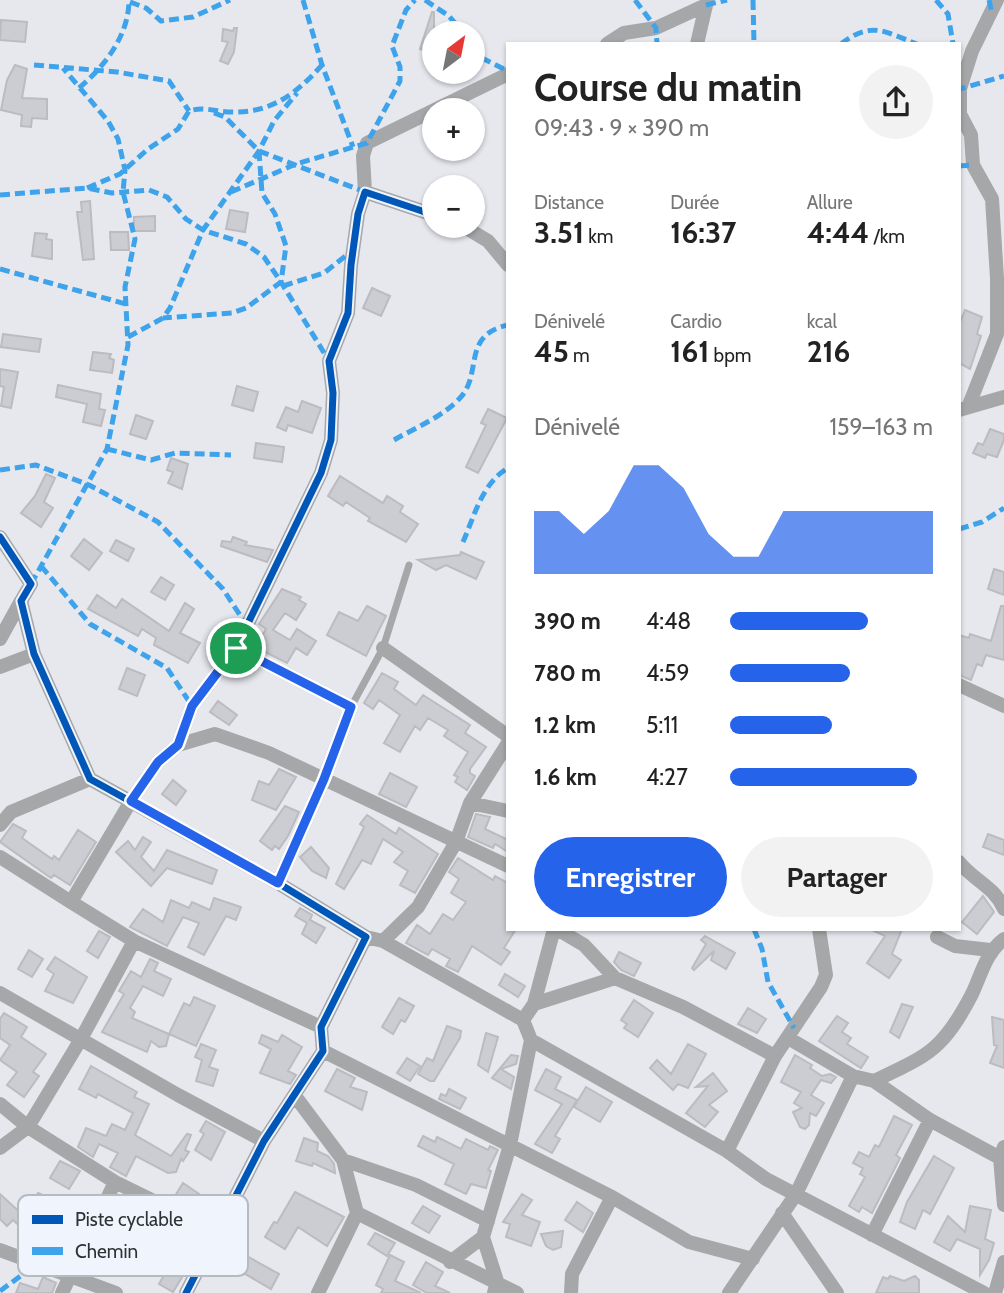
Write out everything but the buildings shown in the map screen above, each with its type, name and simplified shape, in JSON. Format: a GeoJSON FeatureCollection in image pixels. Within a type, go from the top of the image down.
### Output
{"type":"FeatureCollection","features":[{"type":"Feature","properties":{"kind":"street"},"geometry":{"type":"LineString","coordinates":[[961,86],[972,51],[997,0]]}},
{"type":"Feature","properties":{"kind":"street"},"geometry":{"type":"LineString","coordinates":[[610,42],[624,33],[656,28],[707,2]]}},
{"type":"Feature","properties":{"kind":"street"},"geometry":{"type":"LineString","coordinates":[[697,42],[707,2]]}},
{"type":"Feature","properties":{"kind":"street"},"geometry":{"type":"LineString","coordinates":[[178,745],[192,706],[236,648],[321,472],[331,440],[333,393],[329,361],[348,313],[358,214],[365,192],[363,156],[367,143],[506,75]]}},
{"type":"Feature","properties":{"kind":"street"},"geometry":{"type":"LineString","coordinates":[[961,116],[971,135],[973,165],[992,199],[997,278],[997,334],[964,407]]}},
{"type":"Feature","properties":{"kind":"street"},"geometry":{"type":"LineString","coordinates":[[365,192],[422,211]]}},
{"type":"Feature","properties":{"kind":"street"},"geometry":{"type":"LineString","coordinates":[[483,238],[506,263]]}},
{"type":"Feature","properties":{"kind":"street"},"geometry":{"type":"LineString","coordinates":[[964,407],[1004,397]]}},
{"type":"Feature","properties":{"kind":"street"},"geometry":{"type":"LineString","coordinates":[[0,537],[31,584],[0,639]]}},
{"type":"Feature","properties":{"kind":"street"},"geometry":{"type":"LineString","coordinates":[[21,601],[34,654],[90,779],[278,883],[366,937],[383,941],[523,1020],[531,1040],[510,1145],[483,1237],[495,1287]]}},
{"type":"Feature","properties":{"kind":"street"},"geometry":{"type":"LineString","coordinates":[[236,648],[351,707],[324,779],[278,883]]}},
{"type":"Feature","properties":{"kind":"street"},"geometry":{"type":"LineString","coordinates":[[383,648],[506,735]]}},
{"type":"Feature","properties":{"kind":"street"},"geometry":{"type":"LineString","coordinates":[[0,667],[34,654]]}},
{"type":"Feature","properties":{"kind":"street"},"geometry":{"type":"LineString","coordinates":[[961,686],[1004,706]]}},
{"type":"Feature","properties":{"kind":"street"},"geometry":{"type":"LineString","coordinates":[[71,902],[131,801],[158,762],[178,745],[215,734],[269,753],[506,865]]}},
{"type":"Feature","properties":{"kind":"street"},"geometry":{"type":"LineString","coordinates":[[383,941],[418,907],[456,842],[470,803],[506,746]]}},
{"type":"Feature","properties":{"kind":"street"},"geometry":{"type":"LineString","coordinates":[[0,825],[11,813],[90,779]]}},
{"type":"Feature","properties":{"kind":"street"},"geometry":{"type":"LineString","coordinates":[[470,803],[506,811]]}},
{"type":"Feature","properties":{"kind":"street"},"geometry":{"type":"LineString","coordinates":[[0,857],[134,941],[321,1027]]}},
{"type":"Feature","properties":{"kind":"street"},"geometry":{"type":"LineString","coordinates":[[961,864],[967,872],[998,893],[1004,908]]}},
{"type":"Feature","properties":{"kind":"street"},"geometry":{"type":"LineString","coordinates":[[523,1020],[534,1004],[555,931]]}},
{"type":"Feature","properties":{"kind":"street"},"geometry":{"type":"LineString","coordinates":[[560,931],[584,945],[615,978],[683,1007],[775,1056]]}},
{"type":"Feature","properties":{"kind":"street"},"geometry":{"type":"LineString","coordinates":[[727,1152],[775,1056],[826,975],[824,943],[820,931]]}},
{"type":"Feature","properties":{"kind":"street"},"geometry":{"type":"LineString","coordinates":[[238,1195],[264,1141],[323,1051],[321,1027],[366,937]]}},
{"type":"Feature","properties":{"kind":"street"},"geometry":{"type":"LineString","coordinates":[[937,937],[955,946],[990,950]]}},
{"type":"Feature","properties":{"kind":"street"},"geometry":{"type":"LineString","coordinates":[[874,1081],[927,1056],[949,1034],[973,992],[990,950],[1004,939]]}},
{"type":"Feature","properties":{"kind":"street"},"geometry":{"type":"LineString","coordinates":[[0,1148],[28,1127],[81,1039],[134,941]]}},
{"type":"Feature","properties":{"kind":"street"},"geometry":{"type":"LineString","coordinates":[[534,1004],[615,978]]}},
{"type":"Feature","properties":{"kind":"street"},"geometry":{"type":"LineString","coordinates":[[0,993],[264,1141]]}},
{"type":"Feature","properties":{"kind":"street"},"geometry":{"type":"LineString","coordinates":[[788,1038],[853,1076],[874,1081],[930,1120],[1002,1153],[1004,1205]]}},
{"type":"Feature","properties":{"kind":"street"},"geometry":{"type":"LineString","coordinates":[[531,1040],[727,1152],[766,1179],[984,1293]]}},
{"type":"Feature","properties":{"kind":"street"},"geometry":{"type":"LineString","coordinates":[[323,1051],[612,1197],[689,1242],[753,1259]]}},
{"type":"Feature","properties":{"kind":"street"},"geometry":{"type":"LineString","coordinates":[[729,1293],[796,1194],[853,1076]]}},
{"type":"Feature","properties":{"kind":"street"},"geometry":{"type":"LineString","coordinates":[[295,1096],[344,1160],[357,1213],[318,1293]]}},
{"type":"Feature","properties":{"kind":"street"},"geometry":{"type":"LineString","coordinates":[[0,1104],[28,1127],[115,1182],[142,1195]]}},
{"type":"Feature","properties":{"kind":"street"},"geometry":{"type":"LineString","coordinates":[[872,1235],[930,1120]]}},
{"type":"Feature","properties":{"kind":"street"},"geometry":{"type":"LineString","coordinates":[[344,1160],[416,1185],[488,1221]]}},
{"type":"Feature","properties":{"kind":"street"},"geometry":{"type":"LineString","coordinates":[[109,1195],[115,1182]]}},
{"type":"Feature","properties":{"kind":"street"},"geometry":{"type":"LineString","coordinates":[[571,1293],[572,1274],[612,1197]]}},
{"type":"Feature","properties":{"kind":"street"},"geometry":{"type":"LineString","coordinates":[[357,1213],[495,1287],[517,1293]]}},
{"type":"Feature","properties":{"kind":"street"},"geometry":{"type":"LineString","coordinates":[[782,1213],[837,1293]]}},
{"type":"Feature","properties":{"kind":"street"},"geometry":{"type":"LineString","coordinates":[[450,1262],[483,1237]]}},
{"type":"Feature","properties":{"kind":"street"},"geometry":{"type":"LineString","coordinates":[[0,1250],[18,1257]]}},
{"type":"Feature","properties":{"kind":"street"},"geometry":{"type":"LineString","coordinates":[[995,1293],[1004,1262]]}},
{"type":"Feature","properties":{"kind":"street"},"geometry":{"type":"LineString","coordinates":[[186,1293],[195,1276]]}},
{"type":"Feature","properties":{"kind":"street"},"geometry":{"type":"LineString","coordinates":[[62,1293],[72,1277],[116,1293]]}},
{"type":"Feature","properties":{"kind":"lane"},"geometry":{"type":"LineString","coordinates":[[351,707],[383,648],[409,565]]}},
{"type":"Feature","properties":{"kind":"marked path"},"geometry":{"type":"LineString","coordinates":[[79,88],[98,70],[114,49],[125,25],[129,0]]}},
{"type":"Feature","properties":{"kind":"marked path"},"geometry":{"type":"LineString","coordinates":[[130,2],[146,8],[161,21],[193,17],[230,0]]}},
{"type":"Feature","properties":{"kind":"marked path"},"geometry":{"type":"LineString","coordinates":[[303,0],[322,65],[353,147]]}},
{"type":"Feature","properties":{"kind":"marked path"},"geometry":{"type":"LineString","coordinates":[[231,192],[296,164],[367,143],[400,81],[400,67],[392,46],[406,10],[415,0]]}},
{"type":"Feature","properties":{"kind":"marked path"},"geometry":{"type":"LineString","coordinates":[[425,0],[453,21]]}},
{"type":"Feature","properties":{"kind":"marked path"},"geometry":{"type":"LineString","coordinates":[[635,0],[656,28],[657,42]]}},
{"type":"Feature","properties":{"kind":"marked path"},"geometry":{"type":"LineString","coordinates":[[706,5],[727,0]]}},
{"type":"Feature","properties":{"kind":"marked path"},"geometry":{"type":"LineString","coordinates":[[753,0],[754,42]]}},
{"type":"Feature","properties":{"kind":"marked path"},"geometry":{"type":"LineString","coordinates":[[936,0],[948,14],[953,42]]}},
{"type":"Feature","properties":{"kind":"marked path"},"geometry":{"type":"LineString","coordinates":[[989,0],[992,13]]}},
{"type":"Feature","properties":{"kind":"marked path"},"geometry":{"type":"LineString","coordinates":[[844,42],[870,30],[887,32],[912,42]]}},
{"type":"Feature","properties":{"kind":"marked path"},"geometry":{"type":"LineString","coordinates":[[485,60],[506,70]]}},
{"type":"Feature","properties":{"kind":"marked path"},"geometry":{"type":"LineString","coordinates":[[34,65],[117,72],[169,81],[189,111]]}},
{"type":"Feature","properties":{"kind":"marked path"},"geometry":{"type":"LineString","coordinates":[[87,188],[120,174],[148,149],[178,129],[189,111],[246,111],[271,105],[293,92],[322,65]]}},
{"type":"Feature","properties":{"kind":"marked path"},"geometry":{"type":"LineString","coordinates":[[31,584],[107,449],[128,345],[125,287],[135,239],[123,192],[125,170],[118,139],[108,121],[63,68]]}},
{"type":"Feature","properties":{"kind":"marked path"},"geometry":{"type":"LineString","coordinates":[[961,89],[1004,76]]}},
{"type":"Feature","properties":{"kind":"marked path"},"geometry":{"type":"LineString","coordinates":[[128,337],[163,318],[170,308],[203,230],[259,151],[274,121],[297,93]]}},
{"type":"Feature","properties":{"kind":"marked path"},"geometry":{"type":"LineString","coordinates":[[214,113],[225,117],[259,151],[365,192]]}},
{"type":"Feature","properties":{"kind":"marked path"},"geometry":{"type":"LineString","coordinates":[[259,151],[262,193],[275,214],[286,246],[281,282],[329,361]]}},
{"type":"Feature","properties":{"kind":"marked path"},"geometry":{"type":"LineString","coordinates":[[961,166],[973,165]]}},
{"type":"Feature","properties":{"kind":"marked path"},"geometry":{"type":"LineString","coordinates":[[0,195],[87,188],[112,193],[149,190],[167,197],[186,219],[203,230],[246,244],[264,257],[281,282],[246,308],[232,313],[163,318]]}},
{"type":"Feature","properties":{"kind":"marked path"},"geometry":{"type":"LineString","coordinates":[[283,286],[324,273],[353,250]]}},
{"type":"Feature","properties":{"kind":"marked path"},"geometry":{"type":"LineString","coordinates":[[0,269],[126,304]]}},
{"type":"Feature","properties":{"kind":"marked path"},"geometry":{"type":"LineString","coordinates":[[394,440],[438,416],[460,398],[471,378],[478,346],[493,330],[506,326]]}},
{"type":"Feature","properties":{"kind":"marked path"},"geometry":{"type":"LineString","coordinates":[[107,449],[151,460],[175,453],[231,455]]}},
{"type":"Feature","properties":{"kind":"marked path"},"geometry":{"type":"LineString","coordinates":[[0,470],[36,465],[89,485],[158,522],[223,589],[247,626]]}},
{"type":"Feature","properties":{"kind":"marked path"},"geometry":{"type":"LineString","coordinates":[[463,542],[485,491],[506,469]]}},
{"type":"Feature","properties":{"kind":"marked path"},"geometry":{"type":"LineString","coordinates":[[961,528],[982,522],[1004,508]]}},
{"type":"Feature","properties":{"kind":"marked path"},"geometry":{"type":"LineString","coordinates":[[41,566],[90,624],[167,668],[192,706]]}},
{"type":"Feature","properties":{"kind":"marked path"},"geometry":{"type":"LineString","coordinates":[[755,931],[762,949],[768,982],[794,1028]]}},
{"type":"Feature","properties":{"kind":"marked path"},"geometry":{"type":"LineString","coordinates":[[0,1291],[21,1276]]}},
{"type":"Feature","properties":{"kind":"cycle path"},"geometry":{"type":"LineString","coordinates":[[236,648],[321,473],[331,440],[333,393],[329,361],[348,313],[358,214],[365,192],[422,211]]}},
{"type":"Feature","properties":{"kind":"cycle path"},"geometry":{"type":"LineString","coordinates":[[0,537],[31,584],[21,601],[34,654],[90,779],[278,883],[366,937],[321,1027],[323,1051],[264,1141],[236,1195]]}},
{"type":"Feature","properties":{"kind":"cycle path"},"geometry":{"type":"LineString","coordinates":[[186,1293],[195,1276]]}},
{"type":"Feature","properties":{"kind":"route"},"geometry":{"type":"LineString","coordinates":[[236,648],[351,707],[324,779],[278,883],[131,801],[158,762],[178,745],[192,706],[236,648]]}}]}
